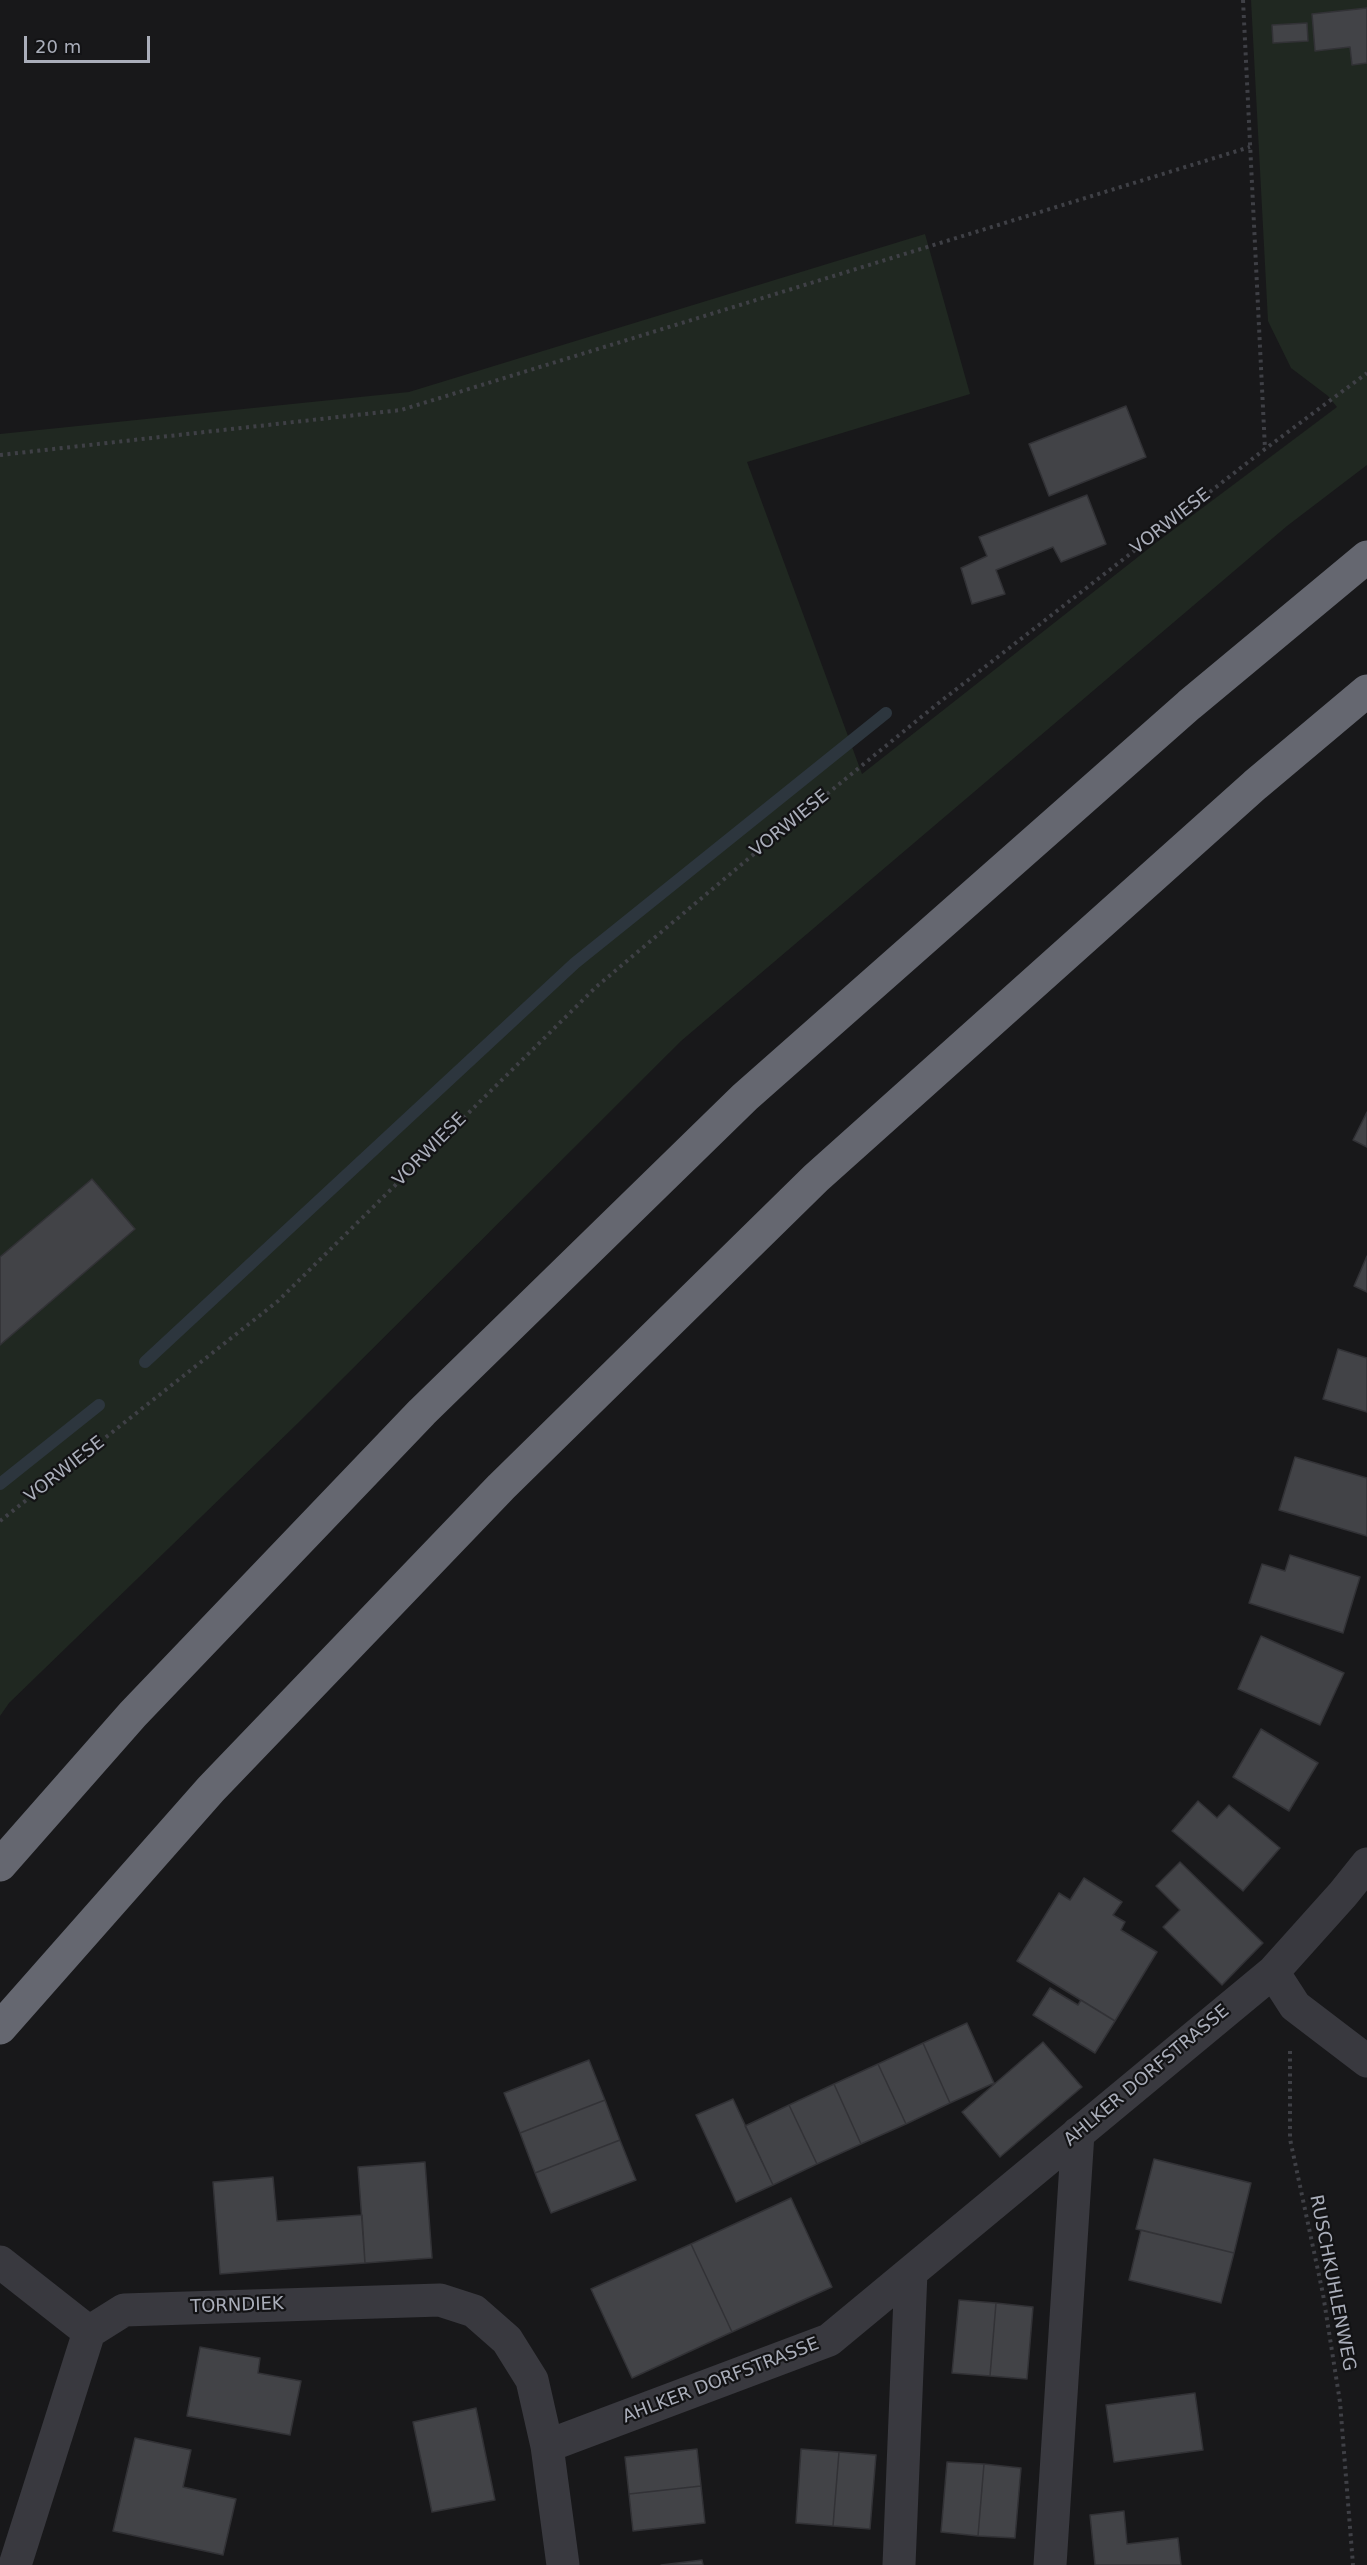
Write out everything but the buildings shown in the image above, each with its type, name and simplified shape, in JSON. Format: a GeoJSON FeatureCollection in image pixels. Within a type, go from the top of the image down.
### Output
{"type":"FeatureCollection","features":[{"type":"Feature","properties":{"kind":"highway"},"geometry":{"type":"LineString","coordinates":[[0,1865],[133,1714],[422,1412],[745,1097],[1189,705],[1367,556]]}},
{"type":"Feature","properties":{"kind":"highway"},"geometry":{"type":"LineString","coordinates":[[0,2028],[211,1789],[269,1728],[501,1487],[799,1195],[1255,785],[1367,691]]}},
{"type":"Feature","properties":{"kind":"street","name":"AHLKER DORFSTRASSE"},"geometry":{"type":"LineString","coordinates":[[547,2446],[829,2340],[1273,1972],[1367,1864]]}},
{"type":"Feature","properties":{"kind":"street"},"geometry":{"type":"LineString","coordinates":[[1273,1972],[1295,2006],[1367,2061]]}},
{"type":"Feature","properties":{"kind":"street"},"geometry":{"type":"LineString","coordinates":[[1050,2565],[1078,2133]]}},
{"type":"Feature","properties":{"kind":"street"},"geometry":{"type":"LineString","coordinates":[[0,2262],[89,2332],[15,2565]]}},
{"type":"Feature","properties":{"kind":"street"},"geometry":{"type":"LineString","coordinates":[[899,2565],[911,2272]]}},
{"type":"Feature","properties":{"kind":"street","name":"TORNDIEK"},"geometry":{"type":"LineString","coordinates":[[89,2332],[124,2310],[440,2300],[474,2311],[507,2340],[532,2380],[547,2446],[563,2565]]}},
{"type":"Feature","properties":{"kind":"path"},"geometry":{"type":"LineString","coordinates":[[1243,0],[1265,449]]}},
{"type":"Feature","properties":{"kind":"path"},"geometry":{"type":"LineString","coordinates":[[0,455],[401,410],[1250,147]]}},
{"type":"Feature","properties":{"kind":"path","name":"VORWIESE"},"geometry":{"type":"LineString","coordinates":[[0,1521],[278,1301],[605,979],[766,843],[936,705],[1265,449],[1367,373]]}},
{"type":"Feature","properties":{"kind":"path","name":"RUSCHKUHLENWEG"},"geometry":{"type":"LineString","coordinates":[[1295,2006],[1290,2055],[1290,2139],[1323,2294],[1340,2402],[1353,2565]]}},
{"type":"Feature","properties":{"kind":"shaded area"},"geometry":{"type":"Polygon","coordinates":[[[1251,0],[1367,0],[1367,465],[1287,526],[681,1041],[298,1423],[9,1703],[0,1716],[0,434],[409,392],[925,234],[970,394],[747,462],[862,774],[1157,542],[1337,407],[1328,396],[1291,368],[1268,321],[1251,0]]]}},
{"type":"Feature","properties":{"kind":"waterway"},"geometry":{"type":"LineString","coordinates":[[145,1362],[575,963],[886,713]]}},
{"type":"Feature","properties":{"kind":"waterway"},"geometry":{"type":"LineString","coordinates":[[0,1484],[99,1405]]}}]}
